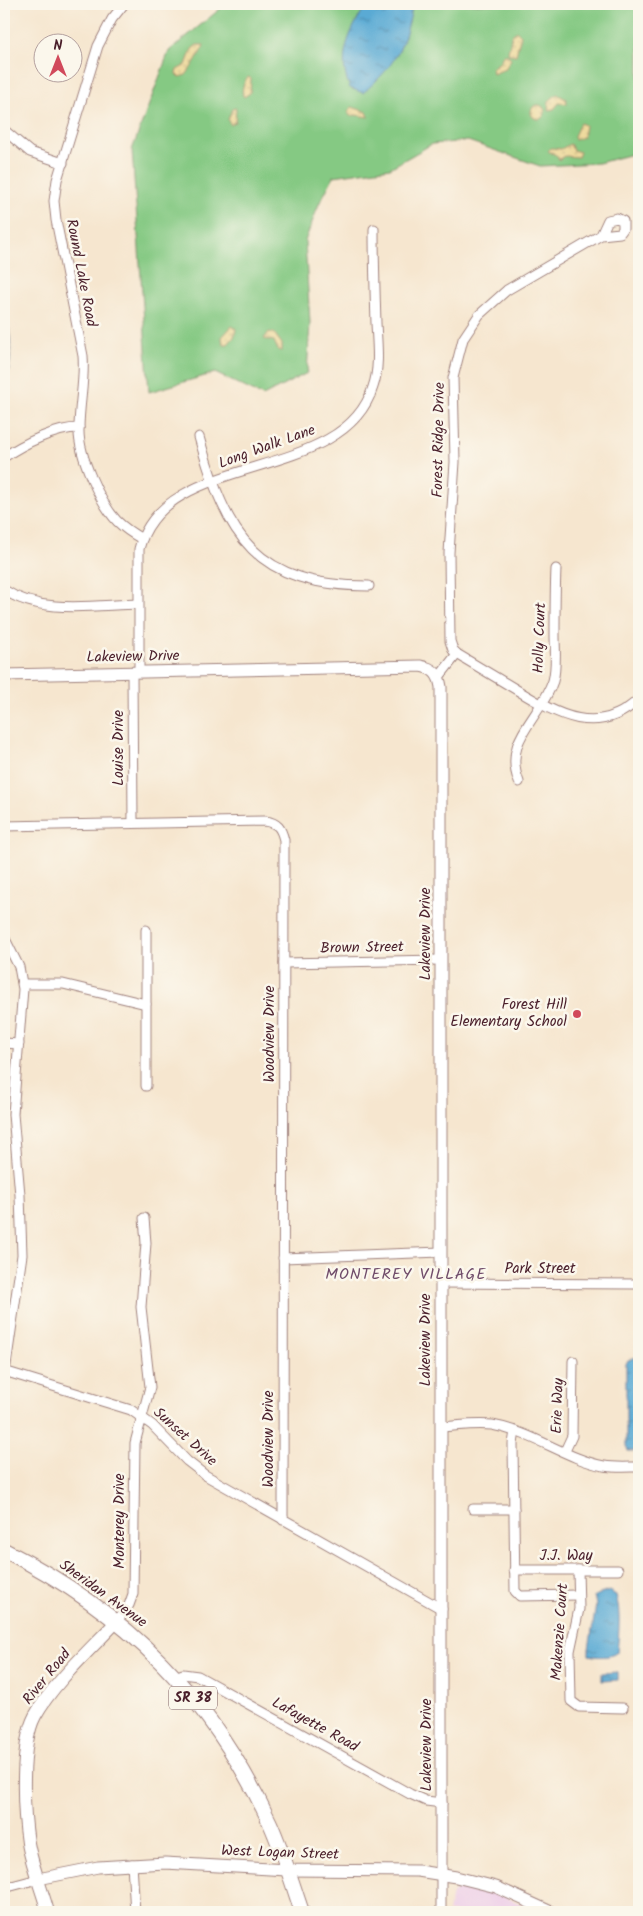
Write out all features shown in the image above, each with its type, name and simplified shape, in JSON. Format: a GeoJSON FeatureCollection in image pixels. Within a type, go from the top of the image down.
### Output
{"type":"FeatureCollection","features":[{"type":"Feature","properties":{"kind":"main road","name":"Sheridan Avenue"},"geometry":{"type":"LineString","coordinates":[[4,1550],[48,1574],[117,1621],[175,1677],[214,1726],[250,1783],[270,1825],[302,1912]]}},
{"type":"Feature","properties":{"kind":"main road","name":"River Road"},"geometry":{"type":"LineString","coordinates":[[48,1912],[28,1844],[25,1761],[27,1738],[32,1723],[43,1703],[117,1621]]}},
{"type":"Feature","properties":{"kind":"street","name":"Round Lake Road"},"geometry":{"type":"LineString","coordinates":[[124,4],[112,19],[98,46],[55,191],[54,211],[83,356],[84,373],[79,428],[84,455],[108,509],[125,529],[142,539]]}},
{"type":"Feature","properties":{"kind":"street"},"geometry":{"type":"LineString","coordinates":[[4,130],[30,152],[63,163]]}},
{"type":"Feature","properties":{"kind":"street","name":"Long Walk Lane"},"geometry":{"type":"LineString","coordinates":[[136,672],[138,561],[142,539],[166,505],[212,482],[332,438],[344,431],[362,413],[374,386],[377,364],[374,229]]}},
{"type":"Feature","properties":{"kind":"street","name":"Forest Ridge Drive"},"geometry":{"type":"LineString","coordinates":[[457,654],[451,647],[448,598],[455,462],[453,378],[458,356],[470,327],[479,315],[498,298],[601,235]]}},
{"type":"Feature","properties":{"kind":"street"},"geometry":{"type":"LineString","coordinates":[[4,457],[66,429],[79,428]]}},
{"type":"Feature","properties":{"kind":"street"},"geometry":{"type":"LineString","coordinates":[[199,437],[212,482],[238,535],[267,562],[285,573],[306,580],[345,586],[369,586]]}},
{"type":"Feature","properties":{"kind":"street","name":"Holly Court"},"geometry":{"type":"LineString","coordinates":[[519,782],[515,772],[515,754],[523,734],[554,674],[556,569]]}},
{"type":"Feature","properties":{"kind":"street"},"geometry":{"type":"LineString","coordinates":[[4,590],[23,601],[46,606],[138,604]]}},
{"type":"Feature","properties":{"kind":"street"},"geometry":{"type":"LineString","coordinates":[[439,677],[457,654],[540,704],[571,718],[592,720],[622,712],[639,698]]}},
{"type":"Feature","properties":{"kind":"street","name":"Lakeview Drive"},"geometry":{"type":"LineString","coordinates":[[4,675],[420,666],[434,671],[439,677],[441,687],[441,1912]]}},
{"type":"Feature","properties":{"kind":"street","name":"Louise Drive"},"geometry":{"type":"LineString","coordinates":[[133,823],[136,672]]}},
{"type":"Feature","properties":{"kind":"street","name":"Woodview Drive"},"geometry":{"type":"LineString","coordinates":[[4,826],[265,821],[277,825],[284,840],[283,1520]]}},
{"type":"Feature","properties":{"kind":"street"},"geometry":{"type":"LineString","coordinates":[[146,930],[146,1086]]}},
{"type":"Feature","properties":{"kind":"street"},"geometry":{"type":"LineString","coordinates":[[4,937],[15,958],[23,984],[13,1114],[20,1195],[22,1255],[4,1372]]}},
{"type":"Feature","properties":{"kind":"street","name":"Brown Street"},"geometry":{"type":"LineString","coordinates":[[284,963],[440,960]]}},
{"type":"Feature","properties":{"kind":"street"},"geometry":{"type":"LineString","coordinates":[[23,984],[63,984],[146,1004]]}},
{"type":"Feature","properties":{"kind":"street"},"geometry":{"type":"LineString","coordinates":[[4,1043],[19,1044]]}},
{"type":"Feature","properties":{"kind":"street","name":"Monterey Drive"},"geometry":{"type":"LineString","coordinates":[[117,1621],[129,1605],[133,1594],[133,1470],[135,1443],[148,1398],[150,1375],[141,1306],[146,1243],[144,1218]]}},
{"type":"Feature","properties":{"kind":"street"},"geometry":{"type":"LineString","coordinates":[[283,1258],[441,1252]]}},
{"type":"Feature","properties":{"kind":"street","name":"Park Street"},"geometry":{"type":"LineString","coordinates":[[441,1283],[639,1284]]}},
{"type":"Feature","properties":{"kind":"street","name":"Erie Way"},"geometry":{"type":"LineString","coordinates":[[565,1452],[570,1442],[572,1431],[572,1361]]}},
{"type":"Feature","properties":{"kind":"street","name":"Sunset Drive"},"geometry":{"type":"LineString","coordinates":[[4,1372],[119,1406],[142,1417],[187,1461],[205,1475],[442,1609]]}},
{"type":"Feature","properties":{"kind":"street"},"geometry":{"type":"LineString","coordinates":[[441,1427],[477,1424],[515,1431],[605,1466],[639,1467]]}},
{"type":"Feature","properties":{"kind":"street"},"geometry":{"type":"LineString","coordinates":[[515,1431],[512,1444],[516,1595],[578,1595]]}},
{"type":"Feature","properties":{"kind":"street"},"geometry":{"type":"LineString","coordinates":[[473,1509],[514,1509]]}},
{"type":"Feature","properties":{"kind":"street","name":"J.J. Way"},"geometry":{"type":"LineString","coordinates":[[514,1570],[618,1570]]}},
{"type":"Feature","properties":{"kind":"street","name":"Makenzie Court"},"geometry":{"type":"LineString","coordinates":[[578,1570],[578,1619],[570,1652],[572,1701],[579,1708],[623,1708]]}},
{"type":"Feature","properties":{"kind":"street","name":"Lafayette Road"},"geometry":{"type":"LineString","coordinates":[[175,1677],[183,1674],[198,1676],[410,1794],[426,1801],[442,1803]]}},
{"type":"Feature","properties":{"kind":"street"},"geometry":{"type":"LineString","coordinates":[[132,1864],[135,1912]]}},
{"type":"Feature","properties":{"kind":"street","name":"West Logan Street"},"geometry":{"type":"LineString","coordinates":[[4,1888],[98,1867],[132,1864],[186,1864],[287,1870],[418,1871],[441,1874],[496,1887],[551,1912]]}},
{"type":"Feature","properties":{"kind":"shaded area"},"geometry":{"type":"Polygon","coordinates":[[[462,1886],[493,1892],[540,1912],[448,1912],[452,1894],[462,1886]]]}},
{"type":"Feature","properties":{"kind":"green space"},"geometry":{"type":"Polygon","coordinates":[[[226,4],[639,4],[639,152],[599,163],[540,166],[468,141],[432,144],[390,168],[334,176],[319,204],[305,241],[310,323],[307,373],[263,396],[215,373],[149,392],[132,150],[169,51],[226,4]]]}},
{"type":"Feature","properties":{"kind":"sand"},"geometry":{"type":"Polygon","coordinates":[[[517,31],[521,35],[516,55],[509,54],[512,35],[517,31]]]}},
{"type":"Feature","properties":{"kind":"sand"},"geometry":{"type":"Polygon","coordinates":[[[197,45],[204,45],[186,75],[179,77],[176,74],[177,70],[186,65],[192,49],[197,45]]]}},
{"type":"Feature","properties":{"kind":"sand"},"geometry":{"type":"Polygon","coordinates":[[[503,55],[508,55],[511,59],[505,69],[493,74],[492,68],[500,62],[503,55]]]}},
{"type":"Feature","properties":{"kind":"sand"},"geometry":{"type":"Polygon","coordinates":[[[249,77],[251,79],[250,93],[244,97],[242,92],[243,86],[249,77]]]}},
{"type":"Feature","properties":{"kind":"sand"},"geometry":{"type":"Polygon","coordinates":[[[557,94],[566,99],[567,104],[559,103],[554,109],[548,110],[549,101],[557,94]]]}},
{"type":"Feature","properties":{"kind":"sand"},"geometry":{"type":"Polygon","coordinates":[[[538,105],[543,107],[545,112],[543,117],[538,119],[533,117],[531,112],[533,107],[538,105]]]}},
{"type":"Feature","properties":{"kind":"sand"},"geometry":{"type":"Polygon","coordinates":[[[352,107],[367,112],[369,117],[350,116],[348,111],[352,107]]]}},
{"type":"Feature","properties":{"kind":"sand"},"geometry":{"type":"Polygon","coordinates":[[[236,108],[235,122],[231,125],[228,120],[232,109],[236,108]]]}},
{"type":"Feature","properties":{"kind":"sand"},"geometry":{"type":"Polygon","coordinates":[[[580,123],[585,125],[583,137],[575,140],[574,136],[580,123]]]}},
{"type":"Feature","properties":{"kind":"sand"},"geometry":{"type":"Polygon","coordinates":[[[570,144],[573,150],[580,152],[578,157],[565,156],[559,160],[556,155],[548,151],[551,148],[561,149],[570,144]]]}},
{"type":"Feature","properties":{"kind":"sand"},"geometry":{"type":"Polygon","coordinates":[[[232,326],[236,329],[234,337],[228,344],[223,344],[222,337],[232,326]]]}},
{"type":"Feature","properties":{"kind":"sand"},"geometry":{"type":"Polygon","coordinates":[[[269,332],[274,333],[282,344],[282,351],[278,350],[274,341],[264,339],[269,332]]]}},
{"type":"Feature","properties":{"kind":"water"},"geometry":{"type":"Polygon","coordinates":[[[367,4],[413,4],[406,32],[397,54],[384,73],[363,93],[350,88],[344,65],[350,34],[367,4]]]}},
{"type":"Feature","properties":{"kind":"water"},"geometry":{"type":"Polygon","coordinates":[[[4,307],[11,350],[9,368],[4,379],[4,307]]]}},
{"type":"Feature","properties":{"kind":"water"},"geometry":{"type":"Polygon","coordinates":[[[639,1356],[639,1451],[628,1451],[626,1447],[626,1364],[628,1360],[639,1356]]]}},
{"type":"Feature","properties":{"kind":"water"},"geometry":{"type":"Polygon","coordinates":[[[609,1591],[616,1595],[619,1609],[617,1652],[600,1657],[589,1655],[596,1605],[594,1596],[609,1591]]]}},
{"type":"Feature","properties":{"kind":"water"},"geometry":{"type":"Polygon","coordinates":[[[618,1672],[618,1680],[602,1681],[602,1673],[618,1672]]]}},
{"type":"Feature","properties":{"kind":"place","name":"Forest Hill Elementary School"},"geometry":{"type":"Point","coordinates":[577,1014]}},
{"type":"Feature","properties":{"kind":"district","name":"MONTEREY VILLAGE"},"geometry":{"type":"Point","coordinates":[406,1274]}}]}
